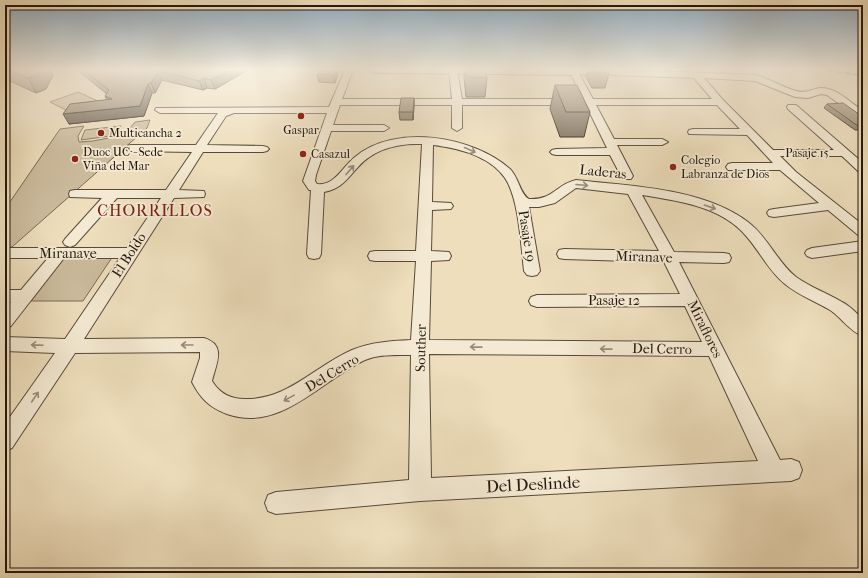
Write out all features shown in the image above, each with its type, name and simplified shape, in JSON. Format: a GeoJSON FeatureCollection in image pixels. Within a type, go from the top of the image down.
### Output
{"type":"FeatureCollection","features":[{"type":"Feature","properties":{"kind":"street"},"geometry":{"type":"LineString","coordinates":[[339,97],[309,181],[310,185],[318,188],[330,187],[338,184],[357,160],[381,146],[404,141],[428,141],[452,144],[466,148],[495,163],[513,179],[518,197],[521,201]]}},
{"type":"Feature","properties":{"kind":"street"},"geometry":{"type":"LineString","coordinates":[[456,97],[457,128]]}},
{"type":"Feature","properties":{"kind":"street","name":"Miraflores"},"geometry":{"type":"LineString","coordinates":[[586,97],[630,184],[670,258],[770,462],[781,470]]}},
{"type":"Feature","properties":{"kind":"street"},"geometry":{"type":"LineString","coordinates":[[716,97],[783,166],[863,232]]}},
{"type":"Feature","properties":{"kind":"street"},"geometry":{"type":"LineString","coordinates":[[837,97],[863,116]]}},
{"type":"Feature","properties":{"kind":"street"},"geometry":{"type":"LineString","coordinates":[[160,110],[230,111],[457,102],[720,102]]}},
{"type":"Feature","properties":{"kind":"street"},"geometry":{"type":"LineString","coordinates":[[792,107],[863,169]]}},
{"type":"Feature","properties":{"kind":"street","name":"El Boldo"},"geometry":{"type":"LineString","coordinates":[[5,441],[13,418],[70,346],[222,114],[230,111]]}},
{"type":"Feature","properties":{"kind":"street"},"geometry":{"type":"LineString","coordinates":[[327,128],[384,128]]}},
{"type":"Feature","properties":{"kind":"street"},"geometry":{"type":"LineString","coordinates":[[694,133],[749,132]]}},
{"type":"Feature","properties":{"kind":"street","name":"Souther"},"geometry":{"type":"LineString","coordinates":[[420,490],[420,347],[428,141]]}},
{"type":"Feature","properties":{"kind":"street"},"geometry":{"type":"LineString","coordinates":[[556,152],[663,141]]}},
{"type":"Feature","properties":{"kind":"street"},"geometry":{"type":"LineString","coordinates":[[131,148],[263,149]]}},
{"type":"Feature","properties":{"kind":"street","name":"Pasaje 15"},"geometry":{"type":"LineString","coordinates":[[769,153],[845,153]]}},
{"type":"Feature","properties":{"kind":"street"},"geometry":{"type":"LineString","coordinates":[[732,167],[783,166]]}},
{"type":"Feature","properties":{"kind":"street","name":"Laderas"},"geometry":{"type":"LineString","coordinates":[[521,201],[533,203],[550,200],[559,195],[567,186],[576,184],[630,184],[708,206],[732,216],[746,227],[783,273],[800,287],[843,311],[863,328]]}},
{"type":"Feature","properties":{"kind":"street"},"geometry":{"type":"LineString","coordinates":[[314,254],[318,188]]}},
{"type":"Feature","properties":{"kind":"street"},"geometry":{"type":"LineString","coordinates":[[75,194],[198,194]]}},
{"type":"Feature","properties":{"kind":"street"},"geometry":{"type":"LineString","coordinates":[[5,321],[65,248],[113,194]]}},
{"type":"Feature","properties":{"kind":"street","name":"Pasaje 19"},"geometry":{"type":"LineString","coordinates":[[521,201],[532,271]]}},
{"type":"Feature","properties":{"kind":"street"},"geometry":{"type":"LineString","coordinates":[[426,206],[446,206]]}},
{"type":"Feature","properties":{"kind":"street"},"geometry":{"type":"LineString","coordinates":[[774,213],[830,206]]}},
{"type":"Feature","properties":{"kind":"street"},"geometry":{"type":"LineString","coordinates":[[812,252],[863,246]]}},
{"type":"Feature","properties":{"kind":"street","name":"Miranave"},"geometry":{"type":"LineString","coordinates":[[5,253],[65,248],[130,253]]}},
{"type":"Feature","properties":{"kind":"street","name":"Miranave"},"geometry":{"type":"LineString","coordinates":[[564,254],[670,258],[724,258]]}},
{"type":"Feature","properties":{"kind":"street"},"geometry":{"type":"LineString","coordinates":[[375,256],[444,256]]}},
{"type":"Feature","properties":{"kind":"street"},"geometry":{"type":"LineString","coordinates":[[5,296],[25,296]]}},
{"type":"Feature","properties":{"kind":"street","name":"Pasaje 12"},"geometry":{"type":"LineString","coordinates":[[537,300],[691,300]]}},
{"type":"Feature","properties":{"kind":"street","name":"Del Cerro"},"geometry":{"type":"LineString","coordinates":[[5,344],[70,346],[204,345],[209,349],[209,358],[202,382],[208,394],[221,403],[237,408],[259,408],[281,403],[357,356],[366,352],[420,347],[715,350]]}},
{"type":"Feature","properties":{"kind":"street","name":"Del Deslinde"},"geometry":{"type":"LineString","coordinates":[[276,503],[420,490],[781,470]]}},
{"type":"Feature","properties":{"kind":"shaded area"},"geometry":{"type":"Polygon","coordinates":[[[64,97],[89,97],[100,102],[72,113],[50,102],[64,97]]]}},
{"type":"Feature","properties":{"kind":"shaded area"},"geometry":{"type":"Polygon","coordinates":[[[150,120],[147,128],[12,247],[5,247],[5,209],[60,129],[84,126],[78,136],[79,142],[93,141],[124,135],[135,122],[150,120]]]}},
{"type":"Feature","properties":{"kind":"shaded area","name":"Multicancha 2"},"geometry":{"type":"Polygon","coordinates":[[[121,126],[118,135],[81,140],[85,130],[121,126]]]}},
{"type":"Feature","properties":{"kind":"shaded area"},"geometry":{"type":"Polygon","coordinates":[[[66,256],[113,256],[83,301],[31,301],[66,256]]]}},
{"type":"Feature","properties":{"kind":"building"},"geometry":{"type":"Polygon","coordinates":[[[107,97],[143,97],[140,106],[63,114],[70,104],[112,99],[107,97]]]}},
{"type":"Feature","properties":{"kind":"building"},"geometry":{"type":"Polygon","coordinates":[[[560,97],[583,97],[590,112],[566,112],[560,97]]]}},
{"type":"Feature","properties":{"kind":"building"},"geometry":{"type":"Polygon","coordinates":[[[401,98],[414,98],[413,112],[399,112],[401,98]]]}},
{"type":"Feature","properties":{"kind":"building"},"geometry":{"type":"Polygon","coordinates":[[[843,103],[863,117],[863,126],[858,126],[827,104],[843,103]]]}},
{"type":"Feature","properties":{"kind":"place","name":"Gaspar"},"geometry":{"type":"Point","coordinates":[301,116]}},
{"type":"Feature","properties":{"kind":"place","name":"Multicancha 2"},"geometry":{"type":"Point","coordinates":[101,133]}},
{"type":"Feature","properties":{"kind":"place","name":"Casazul"},"geometry":{"type":"Point","coordinates":[303,154]}},
{"type":"Feature","properties":{"kind":"place","name":"Duoc UC - Sede Viña del Mar"},"geometry":{"type":"Point","coordinates":[75,159]}},
{"type":"Feature","properties":{"kind":"place","name":"Colegio Labranza de Dios"},"geometry":{"type":"Point","coordinates":[673,167]}},
{"type":"Feature","properties":{"kind":"district","name":"CHORRILLOS"},"geometry":{"type":"Point","coordinates":[155,210]}}]}
